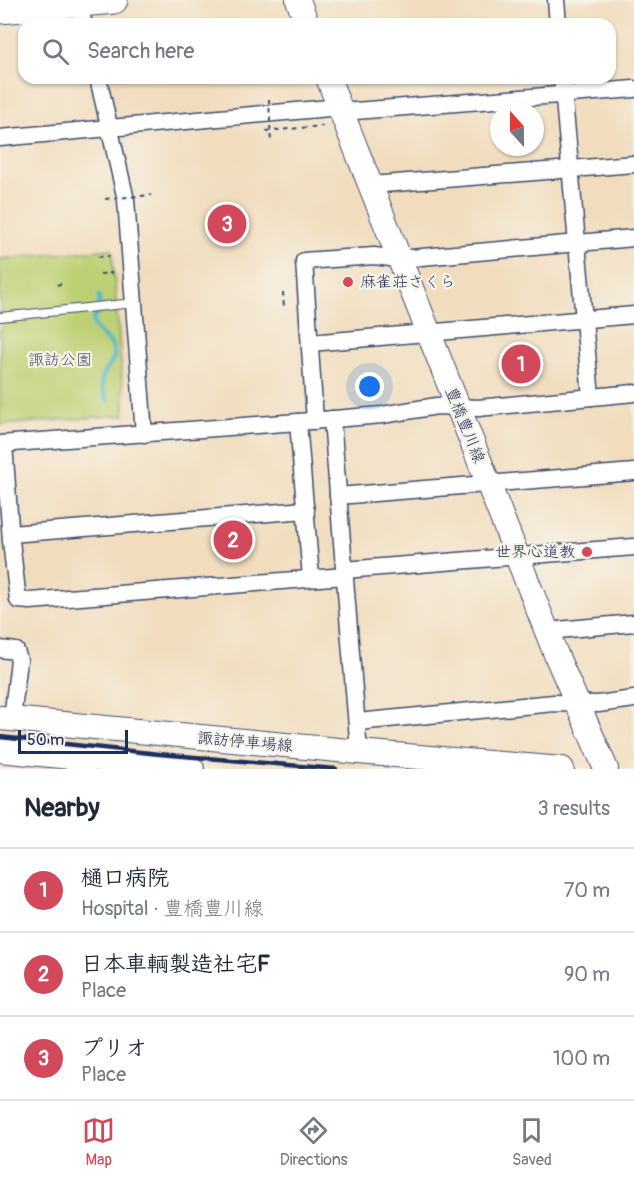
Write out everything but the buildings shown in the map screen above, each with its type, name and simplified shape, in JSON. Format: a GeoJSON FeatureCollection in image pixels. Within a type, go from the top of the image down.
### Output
{"type":"FeatureCollection","features":[{"type":"Feature","properties":{"kind":"main road"},"geometry":{"type":"LineString","coordinates":[[0,10],[80,9],[114,0]]}},
{"type":"Feature","properties":{"kind":"main road"},"geometry":{"type":"LineString","coordinates":[[298,0],[305,18]]}},
{"type":"Feature","properties":{"kind":"main road","name":"豊橋豊川線"},"geometry":{"type":"LineString","coordinates":[[331,84],[547,631],[606,769]]}},
{"type":"Feature","properties":{"kind":"main road","name":"諏訪停車場線"},"geometry":{"type":"LineString","coordinates":[[6,718],[359,753],[562,769]]}},
{"type":"Feature","properties":{"kind":"main road","name":"諏訪停車場線"},"geometry":{"type":"LineString","coordinates":[[0,750],[127,766],[192,769]]}},
{"type":"Feature","properties":{"kind":"street"},"geometry":{"type":"LineString","coordinates":[[556,0],[558,18]]}},
{"type":"Feature","properties":{"kind":"street"},"geometry":{"type":"LineString","coordinates":[[99,84],[126,200],[144,434]]}},
{"type":"Feature","properties":{"kind":"street"},"geometry":{"type":"LineString","coordinates":[[0,138],[341,109],[563,86],[634,89]]}},
{"type":"Feature","properties":{"kind":"street"},"geometry":{"type":"LineString","coordinates":[[563,86],[591,397]]}},
{"type":"Feature","properties":{"kind":"street"},"geometry":{"type":"LineString","coordinates":[[371,185],[634,164]]}},
{"type":"Feature","properties":{"kind":"street"},"geometry":{"type":"LineString","coordinates":[[359,753],[338,496],[310,343],[304,261],[374,256],[399,259],[634,238]]}},
{"type":"Feature","properties":{"kind":"street"},"geometry":{"type":"LineString","coordinates":[[310,343],[634,315]]}},
{"type":"Feature","properties":{"kind":"street"},"geometry":{"type":"LineString","coordinates":[[634,393],[458,408],[437,406],[382,415],[2,444],[7,539],[18,600],[30,601],[310,578],[517,556],[634,547]]}},
{"type":"Feature","properties":{"kind":"street"},"geometry":{"type":"LineString","coordinates":[[298,422],[310,578]]}},
{"type":"Feature","properties":{"kind":"street"},"geometry":{"type":"LineString","coordinates":[[338,496],[634,472]]}},
{"type":"Feature","properties":{"kind":"street"},"geometry":{"type":"LineString","coordinates":[[7,539],[306,510]]}},
{"type":"Feature","properties":{"kind":"street"},"geometry":{"type":"LineString","coordinates":[[547,631],[634,623]]}},
{"type":"Feature","properties":{"kind":"street"},"geometry":{"type":"LineString","coordinates":[[0,649],[16,651],[19,660],[6,718]]}},
{"type":"Feature","properties":{"kind":"street"},"geometry":{"type":"LineString","coordinates":[[357,722],[576,703],[598,704],[634,699]]}},
{"type":"Feature","properties":{"kind":"lane"},"geometry":{"type":"LineString","coordinates":[[0,317],[135,303]]}},
{"type":"Feature","properties":{"kind":"path"},"geometry":{"type":"LineString","coordinates":[[269,99],[272,144]]}},
{"type":"Feature","properties":{"kind":"path"},"geometry":{"type":"LineString","coordinates":[[105,199],[151,195]]}},
{"type":"Feature","properties":{"kind":"path"},"geometry":{"type":"LineString","coordinates":[[98,257],[110,256]]}},
{"type":"Feature","properties":{"kind":"path"},"geometry":{"type":"LineString","coordinates":[[100,274],[112,273]]}},
{"type":"Feature","properties":{"kind":"path"},"geometry":{"type":"LineString","coordinates":[[57,285],[65,282]]}},
{"type":"Feature","properties":{"kind":"path"},"geometry":{"type":"LineString","coordinates":[[283,292],[284,309]]}},
{"type":"Feature","properties":{"kind":"green space","name":"諏訪公園"},"geometry":{"type":"Polygon","coordinates":[[[112,249],[125,415],[0,425],[0,259],[112,249]]]}},
{"type":"Feature","properties":{"kind":"waterway"},"geometry":{"type":"LineString","coordinates":[[99,296],[100,311],[95,317],[94,326],[110,343],[114,354],[103,375],[102,382],[108,400]]}},
{"type":"Feature","properties":{"kind":"railway"},"geometry":{"type":"LineString","coordinates":[[0,737],[159,754],[336,769]]}},
{"type":"Feature","properties":{"kind":"place","name":"プリオ"},"geometry":{"type":"Point","coordinates":[227,224]}},
{"type":"Feature","properties":{"kind":"place","name":"麻雀荘さくら"},"geometry":{"type":"Point","coordinates":[348,282]}},
{"type":"Feature","properties":{"kind":"place","name":"樋口病院"},"geometry":{"type":"Point","coordinates":[521,364]}},
{"type":"Feature","properties":{"kind":"place","name":"日本車輌製造社宅F"},"geometry":{"type":"Point","coordinates":[233,540]}},
{"type":"Feature","properties":{"kind":"place","name":"世界心道教"},"geometry":{"type":"Point","coordinates":[587,552]}}]}
